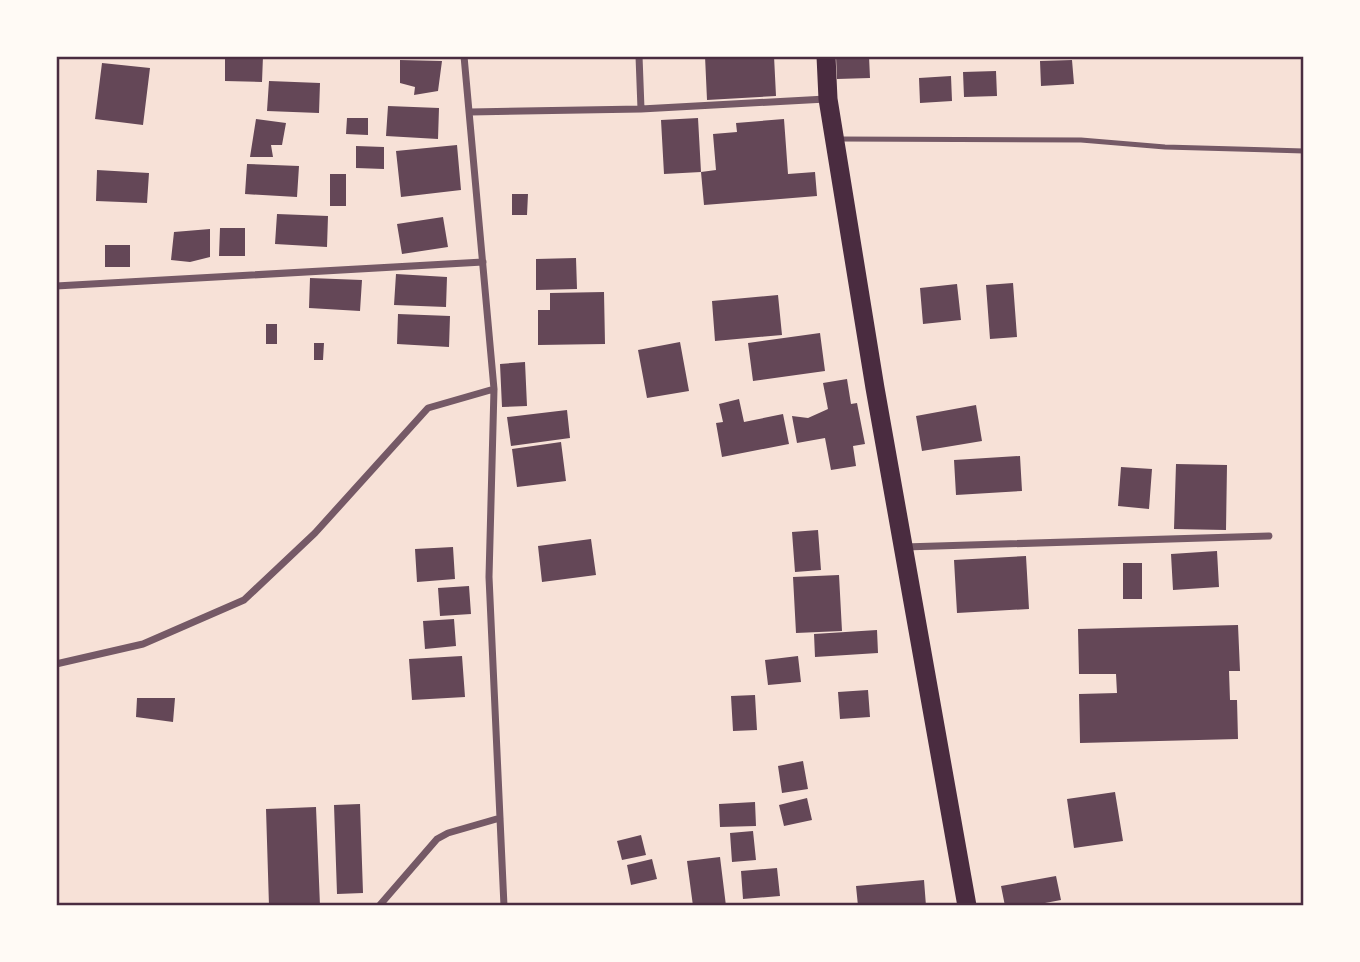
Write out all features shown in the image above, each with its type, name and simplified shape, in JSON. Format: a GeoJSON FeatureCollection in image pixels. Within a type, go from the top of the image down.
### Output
{"type":"FeatureCollection","features":[{"type":"Feature","properties":{"kind":"highway"},"geometry":{"type":"LineString","coordinates":[[827,56],[828,99],[834,139],[967,906]]}},
{"type":"Feature","properties":{"kind":"street"},"geometry":{"type":"LineString","coordinates":[[464,56],[494,389],[489,577],[505,906]]}},
{"type":"Feature","properties":{"kind":"street"},"geometry":{"type":"LineString","coordinates":[[639,56],[642,109]]}},
{"type":"Feature","properties":{"kind":"street"},"geometry":{"type":"LineString","coordinates":[[470,112],[642,109],[828,99]]}},
{"type":"Feature","properties":{"kind":"street"},"geometry":{"type":"LineString","coordinates":[[56,286],[483,262]]}},
{"type":"Feature","properties":{"kind":"street"},"geometry":{"type":"LineString","coordinates":[[56,664],[143,644],[244,600],[315,533],[428,408],[494,389]]}},
{"type":"Feature","properties":{"kind":"street"},"geometry":{"type":"LineString","coordinates":[[904,547],[1269,536]]}},
{"type":"Feature","properties":{"kind":"street"},"geometry":{"type":"LineString","coordinates":[[379,906],[437,839],[500,817]]}},
{"type":"Feature","properties":{"kind":"lane"},"geometry":{"type":"LineString","coordinates":[[834,139],[1081,140],[1165,147],[1304,150]]}},
{"type":"Feature","properties":{"kind":"building"},"geometry":{"type":"Polygon","coordinates":[[[225,56],[263,56],[262,82],[225,81],[225,56]]]}},
{"type":"Feature","properties":{"kind":"building"},"geometry":{"type":"Polygon","coordinates":[[[705,56],[774,56],[776,96],[707,100],[705,56]]]}},
{"type":"Feature","properties":{"kind":"building"},"geometry":{"type":"Polygon","coordinates":[[[836,56],[869,56],[870,78],[837,79],[836,56]]]}},
{"type":"Feature","properties":{"kind":"building"},"geometry":{"type":"Polygon","coordinates":[[[400,60],[442,61],[438,91],[414,95],[415,87],[400,83],[400,60]]]}},
{"type":"Feature","properties":{"kind":"building"},"geometry":{"type":"Polygon","coordinates":[[[1072,60],[1074,84],[1041,86],[1040,61],[1072,60]]]}},
{"type":"Feature","properties":{"kind":"building"},"geometry":{"type":"Polygon","coordinates":[[[102,63],[150,68],[143,125],[95,119],[102,63]]]}},
{"type":"Feature","properties":{"kind":"building"},"geometry":{"type":"Polygon","coordinates":[[[996,71],[997,96],[964,97],[963,72],[996,71]]]}},
{"type":"Feature","properties":{"kind":"building"},"geometry":{"type":"Polygon","coordinates":[[[951,76],[952,101],[920,103],[919,78],[951,76]]]}},
{"type":"Feature","properties":{"kind":"building"},"geometry":{"type":"Polygon","coordinates":[[[269,81],[320,83],[319,113],[267,111],[269,81]]]}},
{"type":"Feature","properties":{"kind":"building"},"geometry":{"type":"Polygon","coordinates":[[[388,106],[439,108],[438,139],[386,136],[388,106]]]}},
{"type":"Feature","properties":{"kind":"building"},"geometry":{"type":"Polygon","coordinates":[[[347,118],[368,118],[368,135],[346,134],[347,118]]]}},
{"type":"Feature","properties":{"kind":"building"},"geometry":{"type":"Polygon","coordinates":[[[698,118],[701,172],[664,174],[661,120],[698,118]]]}},
{"type":"Feature","properties":{"kind":"building"},"geometry":{"type":"Polygon","coordinates":[[[256,119],[286,123],[282,145],[271,145],[273,157],[250,157],[256,119]]]}},
{"type":"Feature","properties":{"kind":"building"},"geometry":{"type":"Polygon","coordinates":[[[784,119],[788,174],[815,172],[817,196],[704,205],[701,172],[716,170],[713,134],[737,132],[736,123],[784,119]]]}},
{"type":"Feature","properties":{"kind":"building"},"geometry":{"type":"Polygon","coordinates":[[[457,145],[461,190],[401,197],[396,151],[457,145]]]}},
{"type":"Feature","properties":{"kind":"building"},"geometry":{"type":"Polygon","coordinates":[[[356,146],[384,147],[384,169],[356,168],[356,146]]]}},
{"type":"Feature","properties":{"kind":"building"},"geometry":{"type":"Polygon","coordinates":[[[247,164],[299,166],[297,197],[245,194],[247,164]]]}},
{"type":"Feature","properties":{"kind":"building"},"geometry":{"type":"Polygon","coordinates":[[[97,170],[149,173],[147,203],[96,201],[97,170]]]}},
{"type":"Feature","properties":{"kind":"building"},"geometry":{"type":"Polygon","coordinates":[[[330,174],[346,174],[346,206],[330,206],[330,174]]]}},
{"type":"Feature","properties":{"kind":"building"},"geometry":{"type":"Polygon","coordinates":[[[512,194],[528,194],[527,215],[512,215],[512,194]]]}},
{"type":"Feature","properties":{"kind":"building"},"geometry":{"type":"Polygon","coordinates":[[[277,214],[328,216],[327,247],[275,244],[277,214]]]}},
{"type":"Feature","properties":{"kind":"building"},"geometry":{"type":"Polygon","coordinates":[[[443,217],[448,247],[402,254],[397,224],[443,217]]]}},
{"type":"Feature","properties":{"kind":"building"},"geometry":{"type":"Polygon","coordinates":[[[220,228],[245,228],[245,256],[219,256],[220,228]]]}},
{"type":"Feature","properties":{"kind":"building"},"geometry":{"type":"Polygon","coordinates":[[[210,229],[210,257],[190,262],[171,260],[174,232],[210,229]]]}},
{"type":"Feature","properties":{"kind":"building"},"geometry":{"type":"Polygon","coordinates":[[[105,245],[130,245],[130,267],[105,267],[105,245]]]}},
{"type":"Feature","properties":{"kind":"building"},"geometry":{"type":"Polygon","coordinates":[[[576,258],[577,289],[536,290],[536,259],[576,258]]]}},
{"type":"Feature","properties":{"kind":"building"},"geometry":{"type":"Polygon","coordinates":[[[396,274],[447,277],[446,307],[394,305],[396,274]]]}},
{"type":"Feature","properties":{"kind":"building"},"geometry":{"type":"Polygon","coordinates":[[[310,278],[362,280],[360,311],[309,308],[310,278]]]}},
{"type":"Feature","properties":{"kind":"building"},"geometry":{"type":"Polygon","coordinates":[[[1013,283],[1017,337],[990,339],[986,285],[1013,283]]]}},
{"type":"Feature","properties":{"kind":"building"},"geometry":{"type":"Polygon","coordinates":[[[957,284],[961,320],[923,324],[920,288],[957,284]]]}},
{"type":"Feature","properties":{"kind":"building"},"geometry":{"type":"Polygon","coordinates":[[[604,292],[605,344],[538,345],[538,310],[550,310],[550,293],[604,292]]]}},
{"type":"Feature","properties":{"kind":"building"},"geometry":{"type":"Polygon","coordinates":[[[778,295],[782,335],[715,341],[712,301],[778,295]]]}},
{"type":"Feature","properties":{"kind":"building"},"geometry":{"type":"Polygon","coordinates":[[[398,314],[450,316],[449,347],[397,344],[398,314]]]}},
{"type":"Feature","properties":{"kind":"building"},"geometry":{"type":"Polygon","coordinates":[[[266,324],[277,324],[277,344],[266,344],[266,324]]]}},
{"type":"Feature","properties":{"kind":"building"},"geometry":{"type":"Polygon","coordinates":[[[820,333],[825,371],[753,381],[748,343],[820,333]]]}},
{"type":"Feature","properties":{"kind":"building"},"geometry":{"type":"Polygon","coordinates":[[[680,342],[689,391],[647,398],[638,350],[680,342]]]}},
{"type":"Feature","properties":{"kind":"building"},"geometry":{"type":"Polygon","coordinates":[[[314,343],[324,343],[323,360],[314,360],[314,343]]]}},
{"type":"Feature","properties":{"kind":"building"},"geometry":{"type":"Polygon","coordinates":[[[525,362],[527,406],[502,407],[500,364],[525,362]]]}},
{"type":"Feature","properties":{"kind":"building"},"geometry":{"type":"Polygon","coordinates":[[[847,379],[851,404],[857,403],[865,444],[853,446],[856,466],[831,470],[825,438],[797,443],[792,416],[808,418],[828,409],[823,383],[847,379]]]}},
{"type":"Feature","properties":{"kind":"building"},"geometry":{"type":"Polygon","coordinates":[[[739,399],[744,422],[783,414],[789,444],[722,457],[716,423],[723,422],[719,404],[739,399]]]}},
{"type":"Feature","properties":{"kind":"building"},"geometry":{"type":"Polygon","coordinates":[[[976,405],[982,441],[922,451],[916,416],[976,405]]]}},
{"type":"Feature","properties":{"kind":"building"},"geometry":{"type":"Polygon","coordinates":[[[567,410],[570,438],[511,446],[507,417],[567,410]]]}},
{"type":"Feature","properties":{"kind":"building"},"geometry":{"type":"Polygon","coordinates":[[[561,442],[566,481],[517,487],[512,449],[561,442]]]}},
{"type":"Feature","properties":{"kind":"building"},"geometry":{"type":"Polygon","coordinates":[[[1020,456],[1022,491],[956,495],[954,460],[1020,456]]]}},
{"type":"Feature","properties":{"kind":"building"},"geometry":{"type":"Polygon","coordinates":[[[1176,464],[1227,465],[1226,530],[1174,529],[1176,464]]]}},
{"type":"Feature","properties":{"kind":"building"},"geometry":{"type":"Polygon","coordinates":[[[1121,467],[1152,469],[1149,509],[1118,506],[1121,467]]]}},
{"type":"Feature","properties":{"kind":"building"},"geometry":{"type":"Polygon","coordinates":[[[818,530],[821,570],[795,572],[792,532],[818,530]]]}},
{"type":"Feature","properties":{"kind":"building"},"geometry":{"type":"Polygon","coordinates":[[[591,539],[596,575],[542,582],[538,546],[591,539]]]}},
{"type":"Feature","properties":{"kind":"building"},"geometry":{"type":"Polygon","coordinates":[[[453,547],[455,579],[417,582],[415,549],[453,547]]]}},
{"type":"Feature","properties":{"kind":"building"},"geometry":{"type":"Polygon","coordinates":[[[1217,551],[1219,587],[1173,590],[1171,554],[1217,551]]]}},
{"type":"Feature","properties":{"kind":"building"},"geometry":{"type":"Polygon","coordinates":[[[1026,556],[1029,609],[957,613],[954,560],[1026,556]]]}},
{"type":"Feature","properties":{"kind":"building"},"geometry":{"type":"Polygon","coordinates":[[[1123,563],[1142,563],[1142,599],[1123,599],[1123,563]]]}},
{"type":"Feature","properties":{"kind":"building"},"geometry":{"type":"Polygon","coordinates":[[[839,575],[842,631],[796,633],[793,577],[839,575]]]}},
{"type":"Feature","properties":{"kind":"building"},"geometry":{"type":"Polygon","coordinates":[[[469,586],[471,614],[440,616],[438,588],[469,586]]]}},
{"type":"Feature","properties":{"kind":"building"},"geometry":{"type":"Polygon","coordinates":[[[454,619],[456,646],[425,649],[423,621],[454,619]]]}},
{"type":"Feature","properties":{"kind":"building"},"geometry":{"type":"Polygon","coordinates":[[[1238,625],[1240,671],[1229,671],[1230,700],[1237,700],[1238,739],[1080,743],[1079,694],[1117,693],[1116,674],[1079,674],[1078,629],[1238,625]]]}},
{"type":"Feature","properties":{"kind":"building"},"geometry":{"type":"Polygon","coordinates":[[[877,630],[878,653],[815,657],[814,634],[877,630]]]}},
{"type":"Feature","properties":{"kind":"building"},"geometry":{"type":"Polygon","coordinates":[[[462,656],[465,697],[412,700],[409,659],[462,656]]]}},
{"type":"Feature","properties":{"kind":"building"},"geometry":{"type":"Polygon","coordinates":[[[798,656],[801,682],[768,685],[765,660],[798,656]]]}},
{"type":"Feature","properties":{"kind":"building"},"geometry":{"type":"Polygon","coordinates":[[[868,690],[870,717],[840,719],[838,692],[868,690]]]}},
{"type":"Feature","properties":{"kind":"building"},"geometry":{"type":"Polygon","coordinates":[[[755,695],[757,730],[733,731],[731,696],[755,695]]]}},
{"type":"Feature","properties":{"kind":"building"},"geometry":{"type":"Polygon","coordinates":[[[137,698],[175,698],[173,722],[136,717],[137,698]]]}},
{"type":"Feature","properties":{"kind":"building"},"geometry":{"type":"Polygon","coordinates":[[[803,761],[808,789],[782,793],[778,766],[803,761]]]}},
{"type":"Feature","properties":{"kind":"building"},"geometry":{"type":"Polygon","coordinates":[[[1115,792],[1123,841],[1074,848],[1067,799],[1115,792]]]}},
{"type":"Feature","properties":{"kind":"building"},"geometry":{"type":"Polygon","coordinates":[[[807,798],[812,820],[784,826],[779,805],[807,798]]]}},
{"type":"Feature","properties":{"kind":"building"},"geometry":{"type":"Polygon","coordinates":[[[755,802],[756,826],[720,827],[719,804],[755,802]]]}},
{"type":"Feature","properties":{"kind":"building"},"geometry":{"type":"Polygon","coordinates":[[[360,804],[363,893],[337,894],[334,805],[360,804]]]}},
{"type":"Feature","properties":{"kind":"building"},"geometry":{"type":"Polygon","coordinates":[[[316,807],[320,906],[269,906],[266,809],[316,807]]]}},
{"type":"Feature","properties":{"kind":"building"},"geometry":{"type":"Polygon","coordinates":[[[753,831],[756,860],[732,862],[730,833],[753,831]]]}},
{"type":"Feature","properties":{"kind":"building"},"geometry":{"type":"Polygon","coordinates":[[[641,835],[646,855],[622,860],[617,841],[641,835]]]}},
{"type":"Feature","properties":{"kind":"building"},"geometry":{"type":"Polygon","coordinates":[[[720,857],[726,906],[693,906],[687,861],[720,857]]]}},
{"type":"Feature","properties":{"kind":"building"},"geometry":{"type":"Polygon","coordinates":[[[652,859],[657,879],[631,885],[627,865],[652,859]]]}},
{"type":"Feature","properties":{"kind":"building"},"geometry":{"type":"Polygon","coordinates":[[[777,868],[780,896],[743,899],[741,871],[777,868]]]}},
{"type":"Feature","properties":{"kind":"building"},"geometry":{"type":"Polygon","coordinates":[[[1056,876],[1061,900],[1029,906],[1005,906],[1001,886],[1056,876]]]}},
{"type":"Feature","properties":{"kind":"building"},"geometry":{"type":"Polygon","coordinates":[[[924,880],[926,906],[858,906],[856,886],[924,880]]]}}]}
